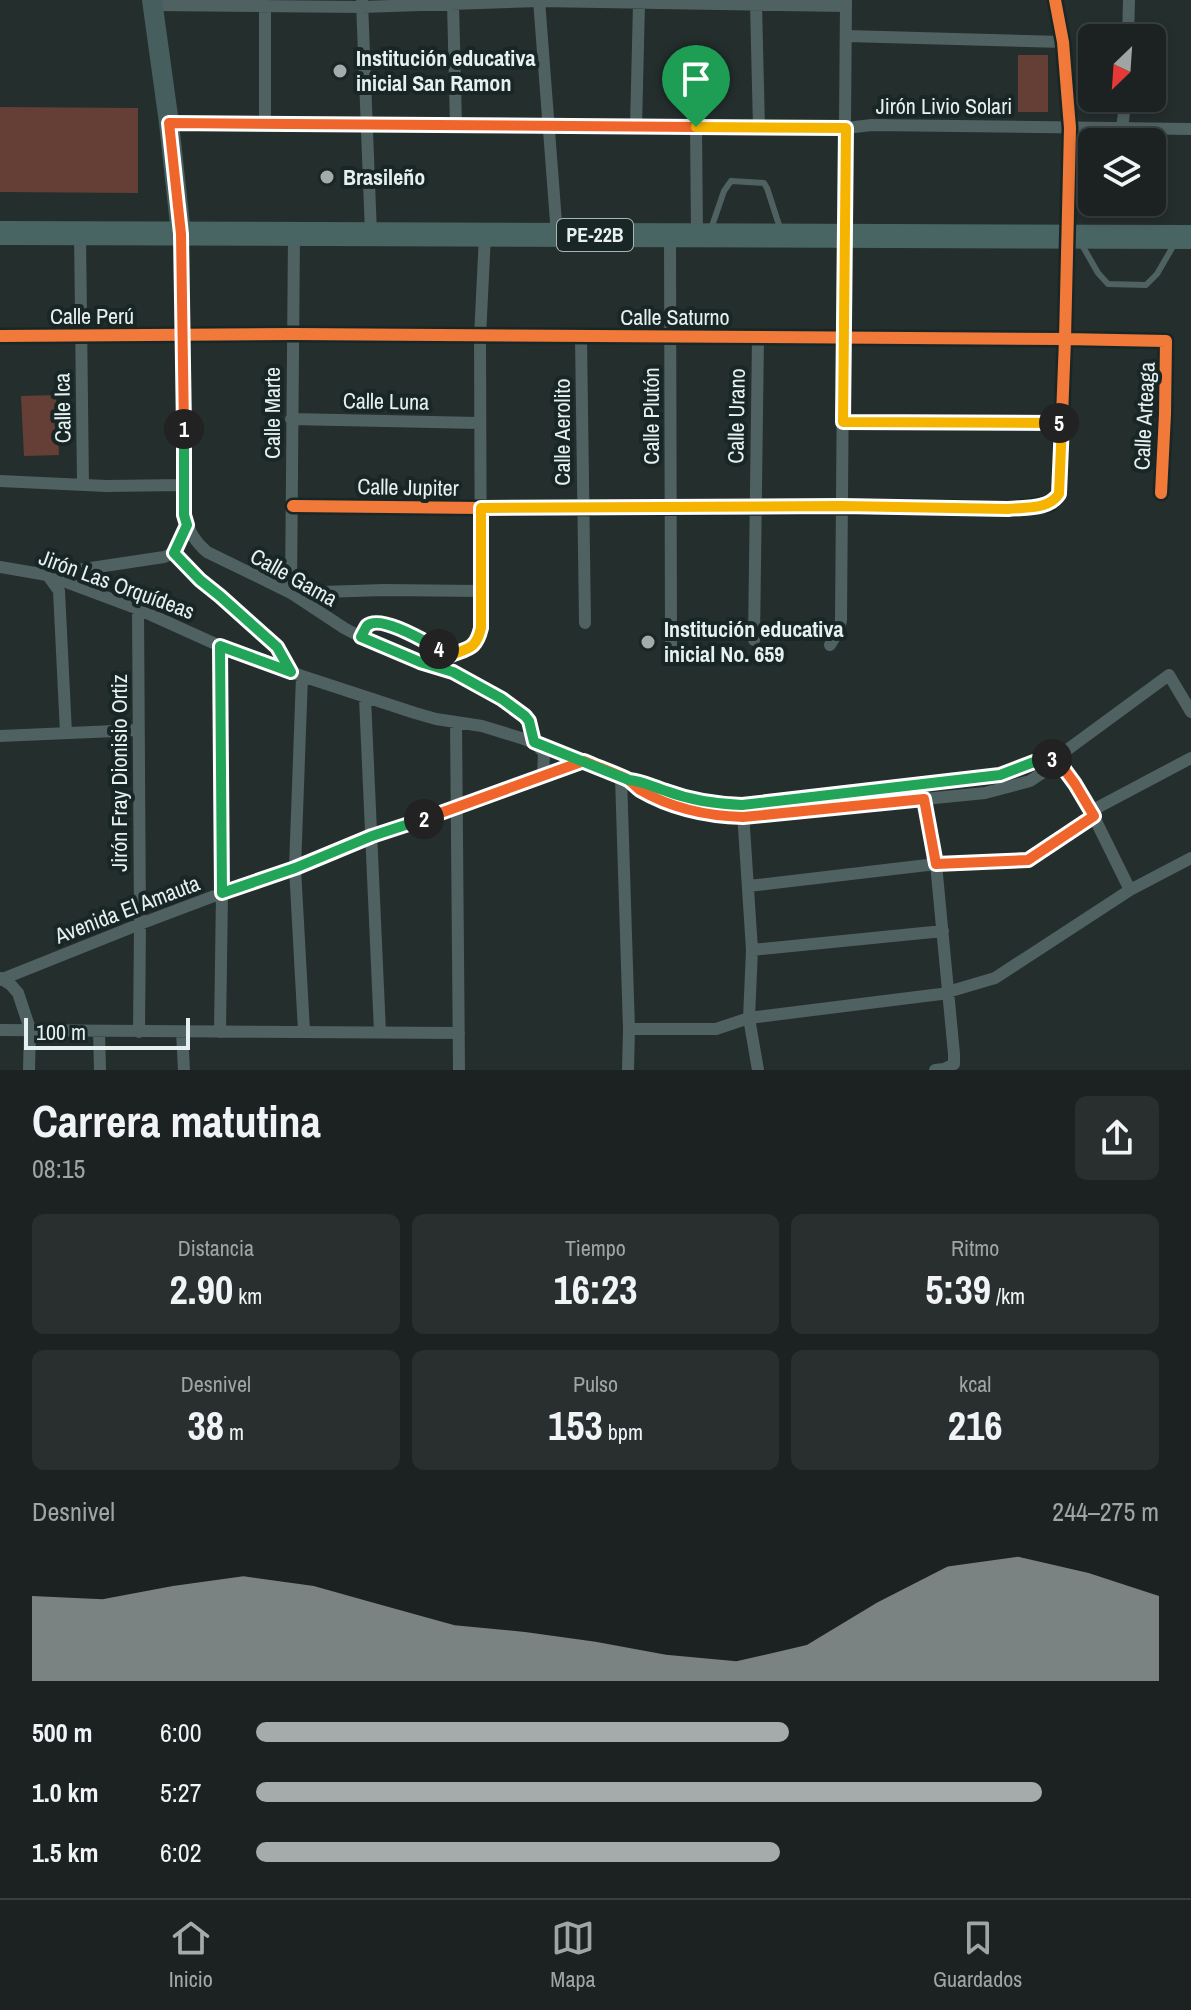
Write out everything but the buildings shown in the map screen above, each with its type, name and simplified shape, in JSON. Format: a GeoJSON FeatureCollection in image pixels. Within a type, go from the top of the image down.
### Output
{"type":"FeatureCollection","features":[{"type":"Feature","properties":{"kind":"highway","name":"PE-22B"},"geometry":{"type":"LineString","coordinates":[[0,233],[1185,237]]}},
{"type":"Feature","properties":{"kind":"main road"},"geometry":{"type":"LineString","coordinates":[[152,3],[181,234]]}},
{"type":"Feature","properties":{"kind":"street"},"geometry":{"type":"LineString","coordinates":[[843,422],[1062,423],[1072,236],[1070,128],[1063,42],[1055,0]]}},
{"type":"Feature","properties":{"kind":"street"},"geometry":{"type":"LineString","coordinates":[[1128,24],[1129,0]]}},
{"type":"Feature","properties":{"kind":"street"},"geometry":{"type":"LineString","coordinates":[[539,1],[557,235]]}},
{"type":"Feature","properties":{"kind":"street"},"geometry":{"type":"LineString","coordinates":[[152,3],[846,3],[841,620],[830,645]]}},
{"type":"Feature","properties":{"kind":"street"},"geometry":{"type":"LineString","coordinates":[[362,3],[371,234]]}},
{"type":"Feature","properties":{"kind":"street"},"geometry":{"type":"LineString","coordinates":[[453,3],[456,126]]}},
{"type":"Feature","properties":{"kind":"street"},"geometry":{"type":"LineString","coordinates":[[636,127],[639,3]]}},
{"type":"Feature","properties":{"kind":"street"},"geometry":{"type":"LineString","coordinates":[[756,4],[759,128]]}},
{"type":"Feature","properties":{"kind":"street"},"geometry":{"type":"LineString","coordinates":[[265,5],[265,124]]}},
{"type":"Feature","properties":{"kind":"street"},"geometry":{"type":"LineString","coordinates":[[847,36],[1063,42]]}},
{"type":"Feature","properties":{"kind":"street"},"geometry":{"type":"LineString","coordinates":[[1122,128],[1124,112]]}},
{"type":"Feature","properties":{"kind":"street","name":"Jirón Livio Solari"},"geometry":{"type":"LineString","coordinates":[[169,123],[1078,128]]}},
{"type":"Feature","properties":{"kind":"street"},"geometry":{"type":"LineString","coordinates":[[696,127],[703,235]]}},
{"type":"Feature","properties":{"kind":"street","name":"Jirón Livio Solari"},"geometry":{"type":"LineString","coordinates":[[1166,129],[1191,129]]}},
{"type":"Feature","properties":{"kind":"street","name":"Calle Ica"},"geometry":{"type":"LineString","coordinates":[[80,233],[83,485]]}},
{"type":"Feature","properties":{"kind":"street"},"geometry":{"type":"LineString","coordinates":[[47,575],[164,557],[174,553],[187,525],[184,515],[181,234]]}},
{"type":"Feature","properties":{"kind":"street","name":"Calle Marte"},"geometry":{"type":"LineString","coordinates":[[291,593],[294,234]]}},
{"type":"Feature","properties":{"kind":"street"},"geometry":{"type":"LineString","coordinates":[[361,637],[366,626],[386,623],[451,655],[475,645],[481,628],[479,423],[485,235]]}},
{"type":"Feature","properties":{"kind":"street","name":"Calle Plutón"},"geometry":{"type":"LineString","coordinates":[[670,235],[671,645]]}},
{"type":"Feature","properties":{"kind":"street","name":"Calle Saturno"},"geometry":{"type":"LineString","coordinates":[[183,336],[293,334],[1166,341]]}},
{"type":"Feature","properties":{"kind":"street","name":"Calle Perú"},"geometry":{"type":"LineString","coordinates":[[0,336],[183,336]]}},
{"type":"Feature","properties":{"kind":"street","name":"Calle Aerolito"},"geometry":{"type":"LineString","coordinates":[[581,337],[585,623]]}},
{"type":"Feature","properties":{"kind":"street","name":"Calle Urano"},"geometry":{"type":"LineString","coordinates":[[754,640],[758,337]]}},
{"type":"Feature","properties":{"kind":"street","name":"Calle Arteaga"},"geometry":{"type":"LineString","coordinates":[[1161,493],[1166,341]]}},
{"type":"Feature","properties":{"kind":"street","name":"Calle Luna"},"geometry":{"type":"LineString","coordinates":[[291,419],[479,423]]}},
{"type":"Feature","properties":{"kind":"street","name":"Calle Jupiter"},"geometry":{"type":"LineString","coordinates":[[293,506],[1008,509],[1050,504],[1059,494],[1062,423]]}},
{"type":"Feature","properties":{"kind":"street"},"geometry":{"type":"LineString","coordinates":[[0,481],[184,485]]}},
{"type":"Feature","properties":{"kind":"street","name":"Calle Gama"},"geometry":{"type":"LineString","coordinates":[[187,525],[200,546],[216,557],[291,593],[344,628],[420,662],[453,672],[502,699],[529,721],[534,742],[544,753],[543,777]]}},
{"type":"Feature","properties":{"kind":"street"},"geometry":{"type":"LineString","coordinates":[[174,553],[200,580],[277,647],[297,674],[295,868],[304,1031]]}},
{"type":"Feature","properties":{"kind":"street","name":"Jirón Las Orquídeas"},"geometry":{"type":"LineString","coordinates":[[0,567],[47,575],[138,609],[220,646],[365,698],[426,716],[482,726],[534,742],[625,778],[743,811]]}},
{"type":"Feature","properties":{"kind":"street"},"geometry":{"type":"LineString","coordinates":[[47,575],[59,591],[66,733]]}},
{"type":"Feature","properties":{"kind":"street"},"geometry":{"type":"LineString","coordinates":[[291,593],[480,591]]}},
{"type":"Feature","properties":{"kind":"street","name":"Jirón Fray Dionisio Ortiz"},"geometry":{"type":"LineString","coordinates":[[138,609],[139,1032]]}},
{"type":"Feature","properties":{"kind":"street"},"geometry":{"type":"LineString","coordinates":[[220,646],[220,1032]]}},
{"type":"Feature","properties":{"kind":"street"},"geometry":{"type":"LineString","coordinates":[[743,811],[985,793],[1025,782],[1041,774],[1056,758],[1169,675],[1191,712]]}},
{"type":"Feature","properties":{"kind":"street"},"geometry":{"type":"LineString","coordinates":[[365,698],[380,1032]]}},
{"type":"Feature","properties":{"kind":"street"},"geometry":{"type":"LineString","coordinates":[[456,722],[459,1070]]}},
{"type":"Feature","properties":{"kind":"street"},"geometry":{"type":"LineString","coordinates":[[0,736],[138,730]]}},
{"type":"Feature","properties":{"kind":"street"},"geometry":{"type":"LineString","coordinates":[[743,811],[1005,774],[1034,762],[1056,758]]}},
{"type":"Feature","properties":{"kind":"street"},"geometry":{"type":"LineString","coordinates":[[1056,758],[1093,813],[1130,890]]}},
{"type":"Feature","properties":{"kind":"street"},"geometry":{"type":"LineString","coordinates":[[749,886],[936,864],[1028,860],[1093,813],[1191,758]]}},
{"type":"Feature","properties":{"kind":"street","name":"Avenida El Amauta"},"geometry":{"type":"LineString","coordinates":[[1,979],[372,836],[584,761]]}},
{"type":"Feature","properties":{"kind":"street"},"geometry":{"type":"LineString","coordinates":[[625,778],[628,1070]]}},
{"type":"Feature","properties":{"kind":"street"},"geometry":{"type":"LineString","coordinates":[[920,784],[936,864],[954,1064],[935,1070]]}},
{"type":"Feature","properties":{"kind":"street"},"geometry":{"type":"LineString","coordinates":[[743,811],[752,950],[749,1018],[758,1070]]}},
{"type":"Feature","properties":{"kind":"street"},"geometry":{"type":"LineString","coordinates":[[629,1029],[716,1029],[749,1018],[948,991],[995,978],[1130,890],[1191,858]]}},
{"type":"Feature","properties":{"kind":"street"},"geometry":{"type":"LineString","coordinates":[[752,950],[943,931]]}},
{"type":"Feature","properties":{"kind":"street"},"geometry":{"type":"LineString","coordinates":[[1,979],[18,993],[30,1029],[29,1070]]}},
{"type":"Feature","properties":{"kind":"street"},"geometry":{"type":"LineString","coordinates":[[0,1030],[459,1033]]}},
{"type":"Feature","properties":{"kind":"street"},"geometry":{"type":"LineString","coordinates":[[99,1032],[100,1070]]}},
{"type":"Feature","properties":{"kind":"street"},"geometry":{"type":"LineString","coordinates":[[182,1032],[184,1070]]}},
{"type":"Feature","properties":{"kind":"lane"},"geometry":{"type":"LineString","coordinates":[[703,235],[731,181],[764,183],[783,235]]}},
{"type":"Feature","properties":{"kind":"lane"},"geometry":{"type":"LineString","coordinates":[[1072,236],[1108,284],[1146,285],[1185,237]]}},
{"type":"Feature","properties":{"kind":"shaded area"},"geometry":{"type":"Polygon","coordinates":[[[1018,55],[1048,55],[1048,112],[1018,112],[1018,55]]]}},
{"type":"Feature","properties":{"kind":"shaded area"},"geometry":{"type":"Polygon","coordinates":[[[0,107],[138,108],[138,193],[0,192],[0,107]]]}},
{"type":"Feature","properties":{"kind":"shaded area"},"geometry":{"type":"Polygon","coordinates":[[[56,395],[59,455],[24,456],[21,396],[56,395]]]}},
{"type":"Feature","properties":{"kind":"cycle path"},"geometry":{"type":"LineString","coordinates":[[293,506],[1008,509],[1050,504],[1059,494],[1070,128],[1063,42],[1055,0]]}},
{"type":"Feature","properties":{"kind":"cycle path"},"geometry":{"type":"LineString","coordinates":[[0,336],[293,334],[1166,341],[1161,493]]}},
{"type":"Feature","properties":{"kind":"place","name":"Institución educativa inicial San Ramon"},"geometry":{"type":"Point","coordinates":[340,71]}},
{"type":"Feature","properties":{"kind":"place","name":"Brasileño"},"geometry":{"type":"Point","coordinates":[327,177]}},
{"type":"Feature","properties":{"kind":"place","name":"Institución educativa inicial No. 659"},"geometry":{"type":"Point","coordinates":[648,642]}},
{"type":"Feature","properties":{"kind":"route"},"geometry":{"type":"LineString","coordinates":[[696,127],[169,123],[181,234],[184,515],[187,525],[174,553],[200,580],[277,647],[291,672],[220,646],[222,893],[584,761],[629,780],[637,788],[675,805],[722,817],[924,799],[936,864],[1028,860],[1094,816],[1056,758],[1000,775],[742,805],[693,799],[641,781],[629,780],[621,777],[584,761],[534,742],[529,721],[502,699],[453,672],[361,637],[366,626],[378,622],[451,655],[475,645],[481,628],[481,508],[842,506],[1008,509],[1050,504],[1056,499],[1059,494],[1062,423],[843,422],[846,128],[696,127]]}}]}
